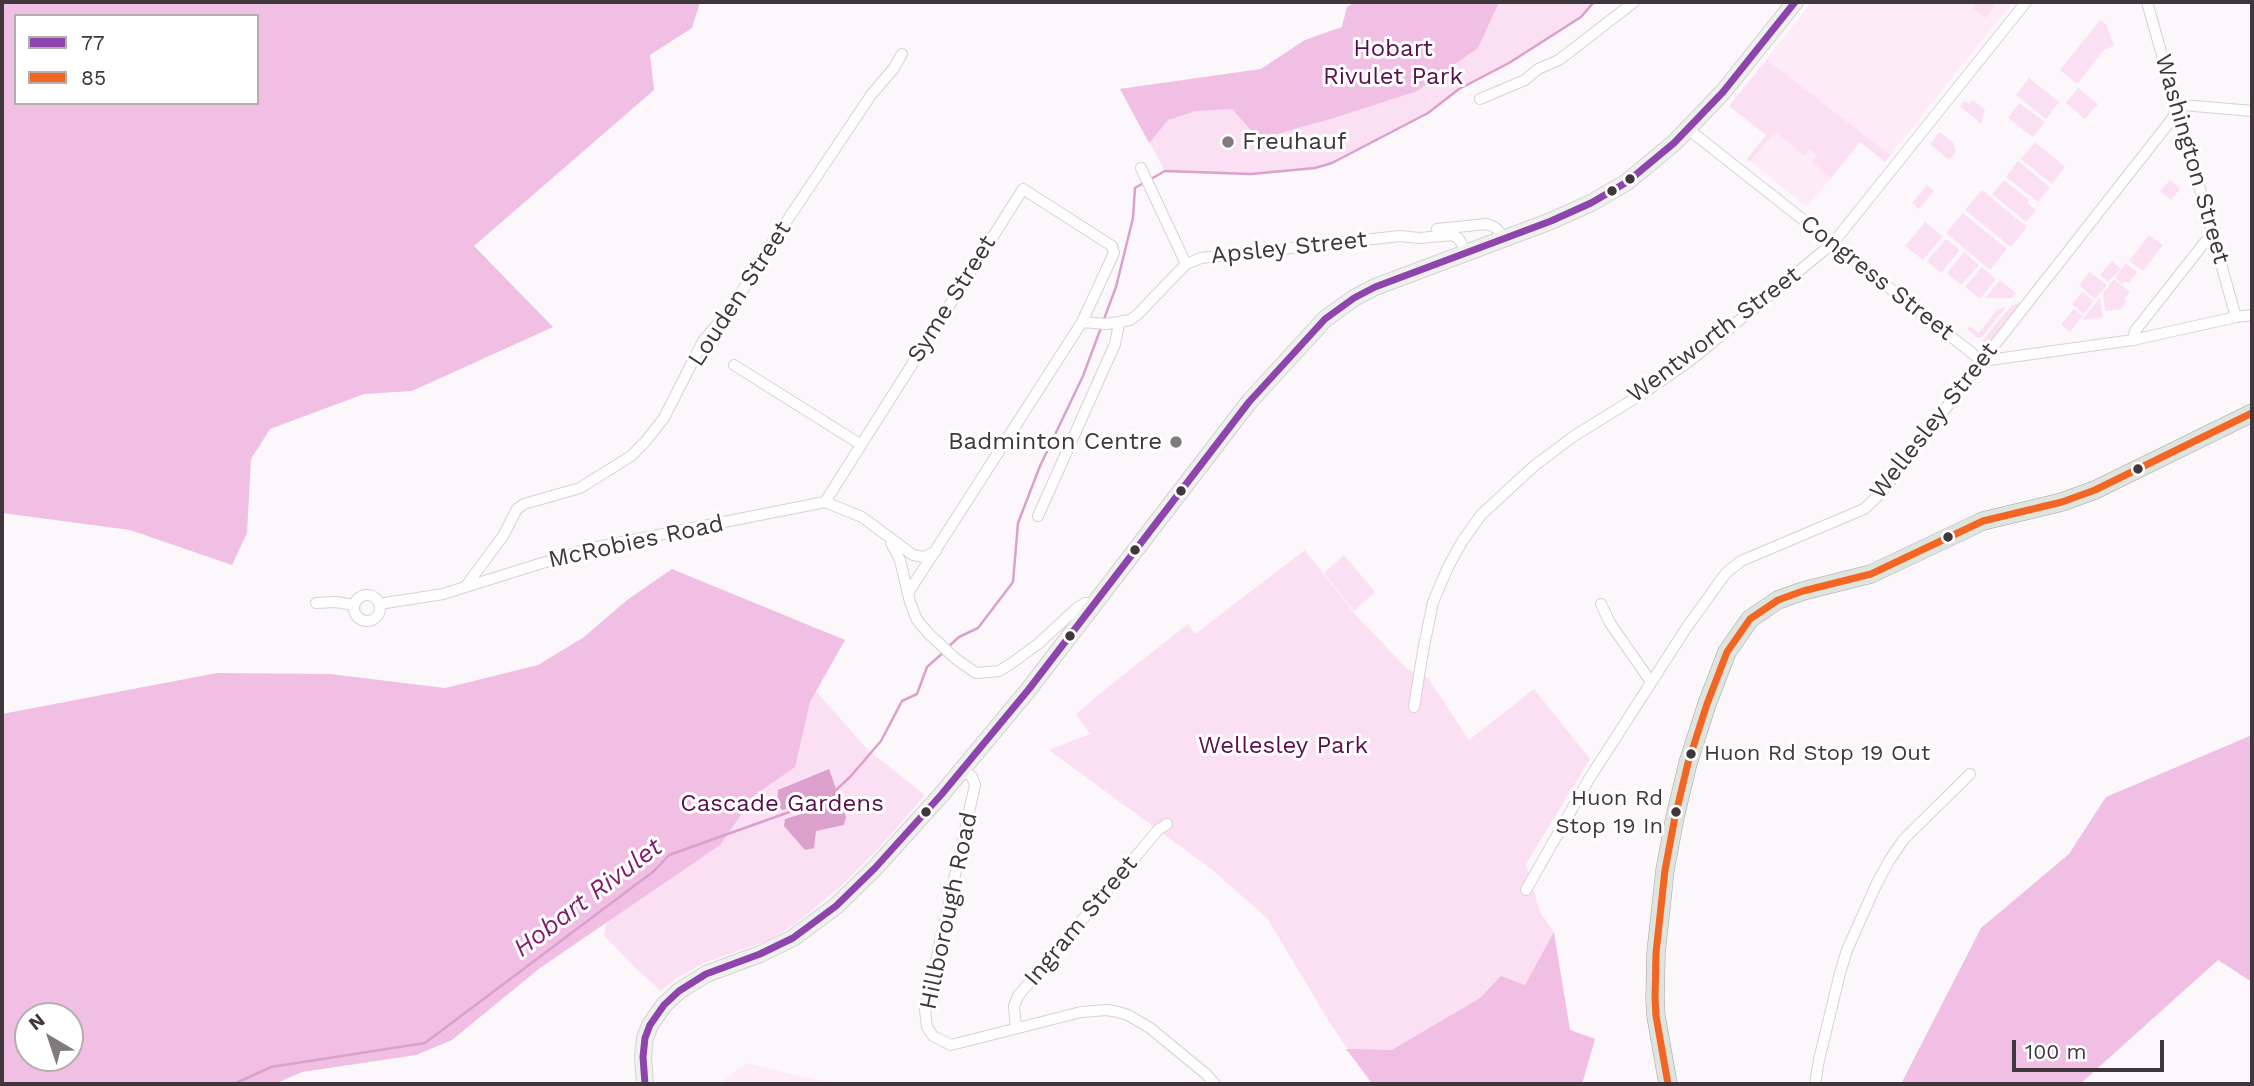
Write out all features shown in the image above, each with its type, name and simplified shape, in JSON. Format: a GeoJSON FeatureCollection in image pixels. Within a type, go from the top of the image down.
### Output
{"type":"FeatureCollection","features":[{"type":"Feature","properties":{"kind":"main road"},"geometry":{"type":"LineString","coordinates":[[1668,1084],[1656,1016],[1655,989],[1660,909],[1668,857],[1688,763],[1707,704],[1727,652],[1750,619],[1778,600],[1871,574],[1983,521],[2062,502],[2095,490],[2252,414]]}},
{"type":"Feature","properties":{"kind":"street"},"geometry":{"type":"LineString","coordinates":[[1480,99],[1525,80],[1538,69],[1559,60],[1634,2]]}},
{"type":"Feature","properties":{"kind":"street"},"geometry":{"type":"LineString","coordinates":[[645,1084],[643,1051],[647,1031],[671,998],[706,974],[777,947],[822,917],[875,868],[963,769],[1096,603],[1249,402],[1325,319],[1375,287],[1571,212],[1609,193],[1644,170],[1688,129],[1748,62],[1795,2]]}},
{"type":"Feature","properties":{"kind":"street","name":"Wentworth Street"},"geometry":{"type":"LineString","coordinates":[[1414,706],[1433,602],[1448,567],[1481,515],[1534,466],[1564,443],[1646,392],[1691,360],[1833,243],[2026,2]]}},
{"type":"Feature","properties":{"kind":"street","name":"Washington Street"},"geometry":{"type":"LineString","coordinates":[[2147,2],[2236,317]]}},
{"type":"Feature","properties":{"kind":"street","name":"Louden Street"},"geometry":{"type":"LineString","coordinates":[[467,586],[503,536],[517,509],[533,500],[580,488],[631,456],[645,442],[664,418],[703,341],[734,305],[764,255],[902,54]]}},
{"type":"Feature","properties":{"kind":"street"},"geometry":{"type":"LineString","coordinates":[[2177,108],[2183,105],[2252,111]]}},
{"type":"Feature","properties":{"kind":"street","name":"Wellesley Street"},"geometry":{"type":"LineString","coordinates":[[1526,890],[1589,779],[1726,573],[1741,561],[1864,509],[1880,494],[2172,119],[2177,108]]}},
{"type":"Feature","properties":{"kind":"street","name":"Congress Street"},"geometry":{"type":"LineString","coordinates":[[1688,129],[1982,361]]}},
{"type":"Feature","properties":{"kind":"street"},"geometry":{"type":"LineString","coordinates":[[1143,172],[1186,264]]}},
{"type":"Feature","properties":{"kind":"street","name":"Syme Street"},"geometry":{"type":"LineString","coordinates":[[825,502],[1023,189],[1114,248],[1088,322]]}},
{"type":"Feature","properties":{"kind":"street","name":"Apsley Street"},"geometry":{"type":"LineString","coordinates":[[1119,324],[1138,314],[1186,264],[1201,258],[1488,224],[1505,238]]}},
{"type":"Feature","properties":{"kind":"street","name":"Apsley Street"},"geometry":{"type":"LineString","coordinates":[[1400,236],[1419,238],[1453,235],[1459,239],[1466,252]]}},
{"type":"Feature","properties":{"kind":"street"},"geometry":{"type":"LineString","coordinates":[[2133,340],[2135,331],[2197,251],[2214,237]]}},
{"type":"Feature","properties":{"kind":"street"},"geometry":{"type":"LineString","coordinates":[[1982,361],[2133,340],[2252,315]]}},
{"type":"Feature","properties":{"kind":"street"},"geometry":{"type":"LineString","coordinates":[[908,593],[1088,322],[1119,324],[1115,344],[1038,516]]}},
{"type":"Feature","properties":{"kind":"street"},"geometry":{"type":"LineString","coordinates":[[734,365],[860,444]]}},
{"type":"Feature","properties":{"kind":"street"},"geometry":{"type":"LineString","coordinates":[[825,502],[862,517],[913,555],[924,557],[936,551]]}},
{"type":"Feature","properties":{"kind":"street","name":"McRobies Road"},"geometry":{"type":"LineString","coordinates":[[379,604],[443,594],[587,549],[825,502]]}},
{"type":"Feature","properties":{"kind":"street"},"geometry":{"type":"LineString","coordinates":[[886,536],[898,554],[917,620],[956,659],[976,673],[999,671],[1025,655],[1077,608],[1085,603],[1096,603]]}},
{"type":"Feature","properties":{"kind":"street"},"geometry":{"type":"LineString","coordinates":[[366,595],[374,597],[379,604],[377,616],[366,621],[358,618],[354,605],[358,598],[366,595]]}},
{"type":"Feature","properties":{"kind":"street"},"geometry":{"type":"LineString","coordinates":[[316,603],[354,605]]}},
{"type":"Feature","properties":{"kind":"street"},"geometry":{"type":"LineString","coordinates":[[1601,604],[1610,623],[1651,682]]}},
{"type":"Feature","properties":{"kind":"street","name":"Hillborough Road"},"geometry":{"type":"LineString","coordinates":[[963,769],[975,782],[974,794],[925,1010],[925,1020],[933,1036],[951,1045],[1080,1012],[1107,1010],[1128,1015],[1150,1028],[1216,1084]]}},
{"type":"Feature","properties":{"kind":"street"},"geometry":{"type":"LineString","coordinates":[[1815,1084],[1818,1060],[1847,950],[1877,883],[1904,839],[1970,774]]}},
{"type":"Feature","properties":{"kind":"street","name":"Ingram Street"},"geometry":{"type":"LineString","coordinates":[[1016,1028],[1014,1006],[1018,996],[1158,830],[1167,824]]}},
{"type":"Feature","properties":{"kind":"shaded area"},"geometry":{"type":"Polygon","coordinates":[[[1812,2],[2013,2],[1885,162],[1860,142],[1807,207],[1747,159],[1766,135],[1729,106],[1812,2]]]}},
{"type":"Feature","properties":{"kind":"shaded area"},"geometry":{"type":"Polygon","coordinates":[[[829,769],[846,817],[844,825],[816,831],[814,848],[805,850],[784,826],[785,819],[822,808],[818,797],[783,810],[777,807],[778,790],[829,769]]]}},
{"type":"Feature","properties":{"kind":"shaded area"},"geometry":{"type":"Polygon","coordinates":[[[747,1063],[832,1084],[721,1084],[747,1063]]]}},
{"type":"Feature","properties":{"kind":"green space"},"geometry":{"type":"Polygon","coordinates":[[[2,2],[700,2],[692,28],[650,55],[654,90],[474,246],[553,327],[412,391],[364,394],[270,429],[251,459],[247,533],[232,565],[130,530],[2,513],[2,2]]]}},
{"type":"Feature","properties":{"kind":"green space","name":"Hobart Rivulet Park"},"geometry":{"type":"Polygon","coordinates":[[[1355,2],[1594,2],[1581,17],[1509,63],[1459,89],[1428,113],[1332,163],[1315,168],[1251,174],[1165,171],[1120,89],[1261,69],[1305,40],[1342,27],[1347,7],[1355,2]]]}},
{"type":"Feature","properties":{"kind":"green space"},"geometry":{"type":"Polygon","coordinates":[[[1355,2],[1499,2],[1478,48],[1417,91],[1259,139],[1232,109],[1196,111],[1168,120],[1149,143],[1120,89],[1261,69],[1305,40],[1342,27],[1347,7],[1355,2]]]}},
{"type":"Feature","properties":{"kind":"green space"},"geometry":{"type":"Polygon","coordinates":[[[1977,2],[1998,2],[1985,18],[1972,8],[1977,2]]]}},
{"type":"Feature","properties":{"kind":"green space"},"geometry":{"type":"Polygon","coordinates":[[[2100,20],[2106,24],[2114,46],[2104,50],[2077,84],[2060,70],[2100,20]]]}},
{"type":"Feature","properties":{"kind":"green space"},"geometry":{"type":"Polygon","coordinates":[[[1767,60],[1890,155],[1885,162],[1860,142],[1831,178],[1812,162],[1817,156],[1810,149],[1804,155],[1775,132],[1750,161],[1747,159],[1766,135],[1729,106],[1767,60]]]}},
{"type":"Feature","properties":{"kind":"green space"},"geometry":{"type":"Polygon","coordinates":[[[2029,78],[2059,102],[2046,119],[2016,95],[2029,78]]]}},
{"type":"Feature","properties":{"kind":"green space"},"geometry":{"type":"Polygon","coordinates":[[[2078,88],[2098,104],[2085,119],[2066,103],[2078,88]]]}},
{"type":"Feature","properties":{"kind":"green space"},"geometry":{"type":"Polygon","coordinates":[[[1973,100],[1985,110],[1981,124],[1960,106],[1965,101],[1969,104],[1973,100]]]}},
{"type":"Feature","properties":{"kind":"green space"},"geometry":{"type":"Polygon","coordinates":[[[2019,103],[2045,122],[2033,137],[2008,118],[2019,103]]]}},
{"type":"Feature","properties":{"kind":"green space"},"geometry":{"type":"Polygon","coordinates":[[[1939,132],[1953,142],[1956,152],[1949,160],[1930,144],[1939,132]]]}},
{"type":"Feature","properties":{"kind":"green space"},"geometry":{"type":"Polygon","coordinates":[[[2035,142],[2065,167],[2052,184],[2021,159],[2035,142]]]}},
{"type":"Feature","properties":{"kind":"green space"},"geometry":{"type":"Polygon","coordinates":[[[2018,161],[2050,187],[2038,202],[2006,177],[2018,161]]]}},
{"type":"Feature","properties":{"kind":"green space"},"geometry":{"type":"Polygon","coordinates":[[[2004,180],[2029,200],[2027,203],[2036,210],[2026,222],[1992,194],[2004,180]]]}},
{"type":"Feature","properties":{"kind":"green space"},"geometry":{"type":"Polygon","coordinates":[[[2170,180],[2180,189],[2171,200],[2160,191],[2170,180]]]}},
{"type":"Feature","properties":{"kind":"green space"},"geometry":{"type":"Polygon","coordinates":[[[1927,185],[1934,191],[1919,209],[1912,203],[1927,185]]]}},
{"type":"Feature","properties":{"kind":"green space"},"geometry":{"type":"Polygon","coordinates":[[[1982,190],[2027,227],[2011,247],[1965,210],[1982,190]]]}},
{"type":"Feature","properties":{"kind":"green space"},"geometry":{"type":"Polygon","coordinates":[[[1963,213],[2007,249],[1990,270],[1946,233],[1963,213]]]}},
{"type":"Feature","properties":{"kind":"green space"},"geometry":{"type":"Polygon","coordinates":[[[1925,222],[1943,236],[1923,260],[1905,246],[1925,222]]]}},
{"type":"Feature","properties":{"kind":"green space"},"geometry":{"type":"Polygon","coordinates":[[[2149,235],[2163,245],[2143,271],[2129,261],[2149,235]]]}},
{"type":"Feature","properties":{"kind":"green space"},"geometry":{"type":"Polygon","coordinates":[[[1946,239],[1960,250],[1941,273],[1927,261],[1946,239]]]}},
{"type":"Feature","properties":{"kind":"green space"},"geometry":{"type":"Polygon","coordinates":[[[1964,252],[1979,265],[1961,285],[1947,273],[1964,252]]]}},
{"type":"Feature","properties":{"kind":"green space"},"geometry":{"type":"Polygon","coordinates":[[[2112,261],[2121,269],[2108,282],[2100,275],[2112,261]]]}},
{"type":"Feature","properties":{"kind":"green space"},"geometry":{"type":"Polygon","coordinates":[[[2126,263],[2137,272],[2129,283],[2125,281],[2122,284],[2115,278],[2126,263]]]}},
{"type":"Feature","properties":{"kind":"green space"},"geometry":{"type":"Polygon","coordinates":[[[1982,267],[1996,279],[1980,299],[1965,287],[1982,267]]]}},
{"type":"Feature","properties":{"kind":"green space"},"geometry":{"type":"Polygon","coordinates":[[[2090,272],[2107,285],[2095,299],[2079,285],[2090,272]]]}},
{"type":"Feature","properties":{"kind":"green space"},"geometry":{"type":"Polygon","coordinates":[[[2114,279],[2130,292],[2121,309],[2105,311],[2103,293],[2114,279]]]}},
{"type":"Feature","properties":{"kind":"green space"},"geometry":{"type":"Polygon","coordinates":[[[2000,280],[2016,293],[2012,298],[1985,298],[2000,280]]]}},
{"type":"Feature","properties":{"kind":"green space"},"geometry":{"type":"Polygon","coordinates":[[[2082,292],[2094,301],[2084,314],[2072,304],[2082,292]]]}},
{"type":"Feature","properties":{"kind":"green space"},"geometry":{"type":"Polygon","coordinates":[[[2100,297],[2103,317],[2082,320],[2100,297]]]}},
{"type":"Feature","properties":{"kind":"green space"},"geometry":{"type":"Polygon","coordinates":[[[2023,301],[1983,347],[1982,341],[2011,306],[2023,301]]]}},
{"type":"Feature","properties":{"kind":"green space"},"geometry":{"type":"Polygon","coordinates":[[[2006,307],[1982,337],[1978,338],[1967,329],[1970,326],[1979,333],[1997,310],[2006,307]]]}},
{"type":"Feature","properties":{"kind":"green space"},"geometry":{"type":"Polygon","coordinates":[[[2074,309],[2083,316],[2070,332],[2061,324],[2074,309]]]}},
{"type":"Feature","properties":{"kind":"green space","name":"Wellesley Park"},"geometry":{"type":"Polygon","coordinates":[[[1305,550],[1355,614],[1407,669],[1428,678],[1469,740],[1534,689],[1590,759],[1526,864],[1540,912],[1554,932],[1570,1030],[1595,1039],[1582,1084],[1371,1084],[1328,1020],[1267,918],[1210,868],[1049,750],[1090,734],[1076,714],[1188,624],[1195,634],[1305,550]]]}},
{"type":"Feature","properties":{"kind":"green space"},"geometry":{"type":"Polygon","coordinates":[[[1344,555],[1375,592],[1354,611],[1324,573],[1344,555]]]}},
{"type":"Feature","properties":{"kind":"green space"},"geometry":{"type":"Polygon","coordinates":[[[672,569],[845,640],[810,702],[795,767],[755,795],[720,845],[540,968],[452,1040],[416,1055],[302,1072],[275,1084],[2,1084],[2,714],[217,673],[330,674],[445,688],[538,665],[584,637],[627,600],[672,569]]]}},
{"type":"Feature","properties":{"kind":"green space","name":"Cascade Gardens"},"geometry":{"type":"Polygon","coordinates":[[[798,671],[869,751],[925,795],[842,885],[794,925],[769,940],[704,963],[675,979],[661,991],[604,935],[608,917],[798,671]]]}},
{"type":"Feature","properties":{"kind":"green space"},"geometry":{"type":"Polygon","coordinates":[[[2252,735],[2252,982],[2218,960],[2080,1084],[1901,1084],[1981,928],[2069,854],[2106,797],[2252,735]]]}},
{"type":"Feature","properties":{"kind":"green space"},"geometry":{"type":"Polygon","coordinates":[[[1554,932],[1570,1030],[1595,1039],[1582,1084],[1373,1084],[1346,1049],[1392,1050],[1480,998],[1501,976],[1525,985],[1554,932]]]}},
{"type":"Feature","properties":{"kind":"waterway","name":"Hobart Rivulet"},"geometry":{"type":"LineString","coordinates":[[1151,179],[1165,171],[1251,174],[1315,168],[1332,163],[1428,113],[1459,89],[1509,63],[1581,17],[1594,2]]}},
{"type":"Feature","properties":{"kind":"waterway","name":"Hobart Rivulet"},"geometry":{"type":"LineString","coordinates":[[1104,319],[1116,287],[1133,218],[1135,188],[1145,182]]}},
{"type":"Feature","properties":{"kind":"waterway","name":"Hobart Rivulet"},"geometry":{"type":"LineString","coordinates":[[948,647],[959,637],[978,628],[1013,582],[1018,523],[1040,466],[1083,376],[1102,325]]}},
{"type":"Feature","properties":{"kind":"waterway","name":"Hobart Rivulet"},"geometry":{"type":"LineString","coordinates":[[834,792],[881,741],[902,701],[917,694],[927,667],[944,652]]}},
{"type":"Feature","properties":{"kind":"waterway","name":"Hobart Rivulet"},"geometry":{"type":"LineString","coordinates":[[234,1084],[271,1067],[425,1043],[654,871],[669,855],[823,800]]}},
{"type":"Feature","properties":{"kind":"transit line","name":"77"},"geometry":{"type":"LineString","coordinates":[[645,1084],[645,1038],[650,1025],[664,1005],[679,991],[706,974],[760,954],[793,938],[836,906],[875,868],[941,795],[1029,689],[1249,402],[1325,319],[1375,287],[1551,221],[1591,203],[1627,182],[1674,143],[1723,92],[1795,2]]}},
{"type":"Feature","properties":{"kind":"transit line","name":"85"},"geometry":{"type":"LineString","coordinates":[[1668,1084],[1655,999],[1656,953],[1665,870],[1688,763],[1707,704],[1727,652],[1750,619],[1778,600],[1871,574],[1983,521],[2062,502],[2095,490],[2252,413]]}},
{"type":"Feature","properties":{"kind":"place","name":"Freuhauf"},"geometry":{"type":"Point","coordinates":[1228,142]}},
{"type":"Feature","properties":{"kind":"place","name":"Badminton Centre"},"geometry":{"type":"Point","coordinates":[1176,442]}},
{"type":"Feature","properties":{"kind":"place","name":"Huon Rd Stop 19 Out"},"geometry":{"type":"Point","coordinates":[1691,754]}},
{"type":"Feature","properties":{"kind":"place","name":"Huon Rd Stop 19 In"},"geometry":{"type":"Point","coordinates":[1676,812]}}]}
